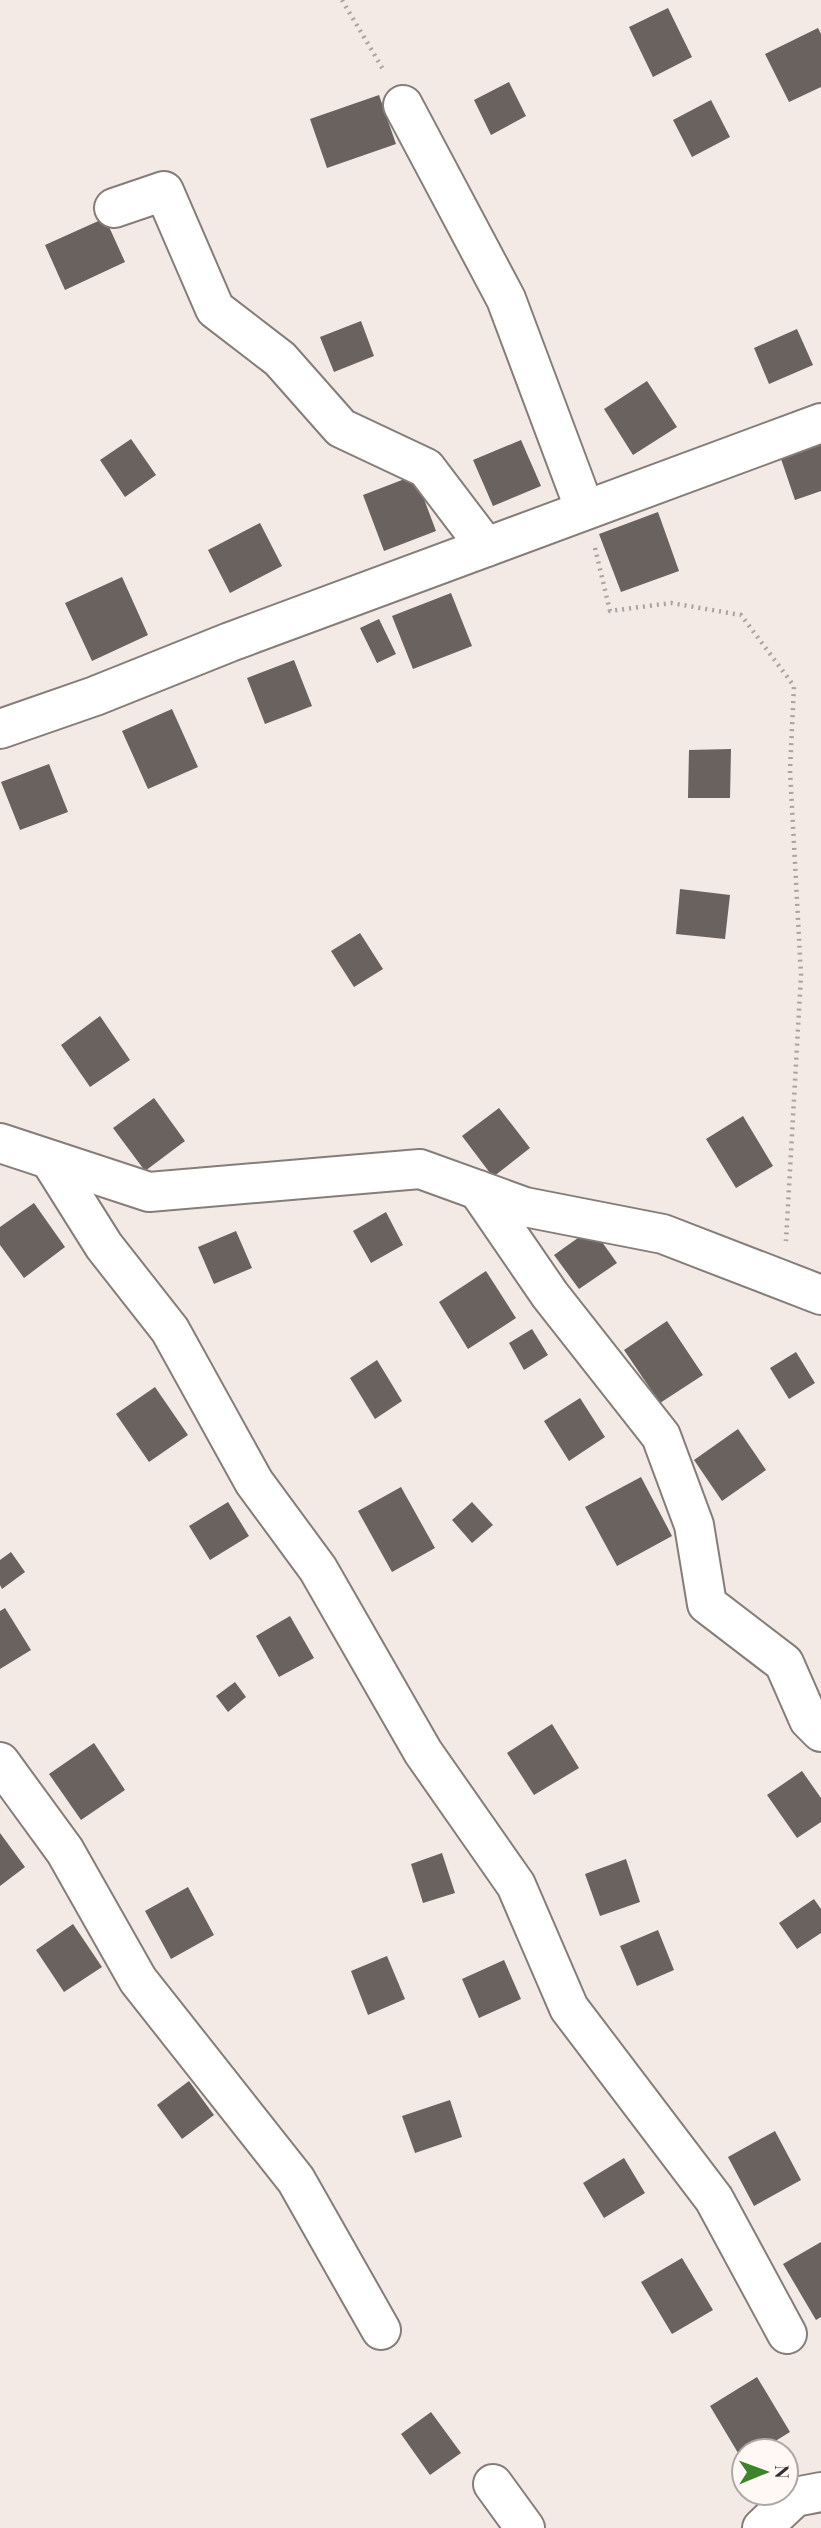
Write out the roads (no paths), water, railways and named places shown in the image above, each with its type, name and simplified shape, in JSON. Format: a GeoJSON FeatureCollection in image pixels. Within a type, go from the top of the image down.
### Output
{"type":"FeatureCollection","features":[{"type":"Feature","properties":{"kind":"street"},"geometry":{"type":"LineString","coordinates":[[403,105],[506,299],[586,510]]}},
{"type":"Feature","properties":{"kind":"street"},"geometry":{"type":"LineString","coordinates":[[114,208],[164,191],[215,309],[280,359],[341,428],[426,468],[486,547]]}},
{"type":"Feature","properties":{"kind":"street"},"geometry":{"type":"LineString","coordinates":[[0,729],[96,696],[230,642],[821,423]]}},
{"type":"Feature","properties":{"kind":"street"},"geometry":{"type":"LineString","coordinates":[[0,1143],[149,1192],[420,1169],[525,1207],[663,1234],[821,1294]]}},
{"type":"Feature","properties":{"kind":"street"},"geometry":{"type":"LineString","coordinates":[[50,1160],[104,1246],[170,1330],[254,1482],[318,1569],[423,1752],[516,1885],[569,2008],[714,2199],[787,2334]]}},
{"type":"Feature","properties":{"kind":"street"},"geometry":{"type":"LineString","coordinates":[[478,1190],[550,1295],[661,1436],[694,1525],[707,1604],[785,1663],[809,1720],[821,1732]]}},
{"type":"Feature","properties":{"kind":"street"},"geometry":{"type":"LineString","coordinates":[[0,1762],[65,1851],[138,1980],[296,2180],[381,2330]]}},
{"type":"Feature","properties":{"kind":"street"},"geometry":{"type":"LineString","coordinates":[[494,2484],[525,2528]]}},
{"type":"Feature","properties":{"kind":"street"},"geometry":{"type":"LineString","coordinates":[[762,2528],[795,2497],[821,2492]]}}]}
